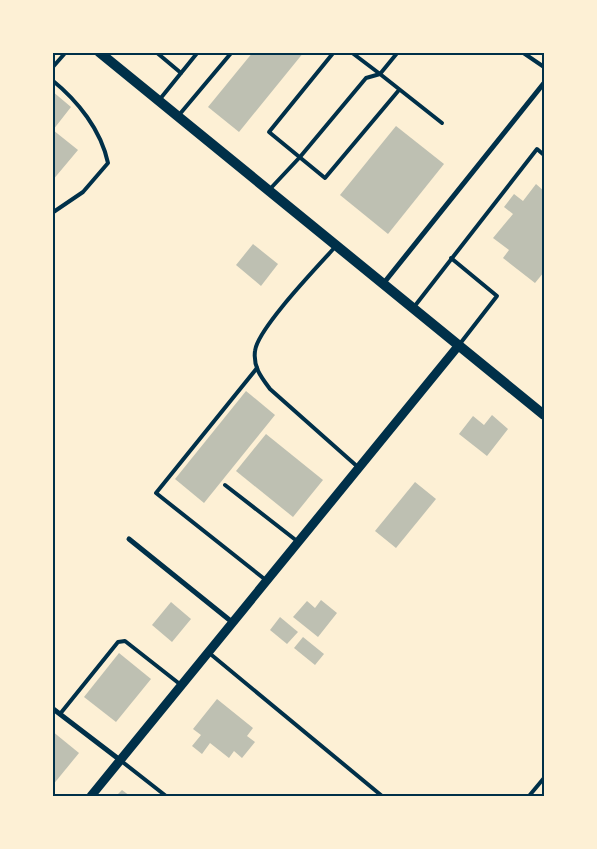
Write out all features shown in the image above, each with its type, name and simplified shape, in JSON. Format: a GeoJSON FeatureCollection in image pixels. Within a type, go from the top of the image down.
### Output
{"type":"FeatureCollection","features":[{"type":"Feature","properties":{"kind":"main road"},"geometry":{"type":"LineString","coordinates":[[99,52],[544,415]]}},
{"type":"Feature","properties":{"kind":"street"},"geometry":{"type":"LineString","coordinates":[[384,284],[544,83]]}},
{"type":"Feature","properties":{"kind":"street"},"geometry":{"type":"LineString","coordinates":[[91,796],[459,345]]}},
{"type":"Feature","properties":{"kind":"street"},"geometry":{"type":"LineString","coordinates":[[129,539],[232,622]]}},
{"type":"Feature","properties":{"kind":"street"},"geometry":{"type":"LineString","coordinates":[[52,708],[120,760]]}},
{"type":"Feature","properties":{"kind":"lane"},"geometry":{"type":"LineString","coordinates":[[52,68],[66,52]]}},
{"type":"Feature","properties":{"kind":"lane"},"geometry":{"type":"LineString","coordinates":[[156,52],[181,73]]}},
{"type":"Feature","properties":{"kind":"lane"},"geometry":{"type":"LineString","coordinates":[[158,101],[198,52]]}},
{"type":"Feature","properties":{"kind":"lane"},"geometry":{"type":"LineString","coordinates":[[178,117],[232,52]]}},
{"type":"Feature","properties":{"kind":"lane"},"geometry":{"type":"LineString","coordinates":[[334,52],[269,132],[325,178],[399,90]]}},
{"type":"Feature","properties":{"kind":"lane"},"geometry":{"type":"LineString","coordinates":[[352,52],[442,123]]}},
{"type":"Feature","properties":{"kind":"lane"},"geometry":{"type":"LineString","coordinates":[[268,190],[300,157],[366,78],[380,74],[398,52]]}},
{"type":"Feature","properties":{"kind":"lane"},"geometry":{"type":"LineString","coordinates":[[522,52],[544,67]]}},
{"type":"Feature","properties":{"kind":"lane"},"geometry":{"type":"LineString","coordinates":[[52,80],[78,105],[91,124],[104,147],[108,163],[83,192],[52,213]]}},
{"type":"Feature","properties":{"kind":"lane"},"geometry":{"type":"LineString","coordinates":[[413,308],[450,258],[537,149],[544,155]]}},
{"type":"Feature","properties":{"kind":"lane"},"geometry":{"type":"LineString","coordinates":[[336,246],[271,321],[261,336],[255,350],[255,363],[259,375],[270,389],[359,468]]}},
{"type":"Feature","properties":{"kind":"lane"},"geometry":{"type":"LineString","coordinates":[[450,258],[497,296],[459,345]]}},
{"type":"Feature","properties":{"kind":"lane"},"geometry":{"type":"LineString","coordinates":[[257,368],[156,493],[267,581]]}},
{"type":"Feature","properties":{"kind":"lane"},"geometry":{"type":"LineString","coordinates":[[225,485],[299,542]]}},
{"type":"Feature","properties":{"kind":"lane"},"geometry":{"type":"LineString","coordinates":[[60,714],[118,642],[126,641],[181,685]]}},
{"type":"Feature","properties":{"kind":"lane"},"geometry":{"type":"LineString","coordinates":[[208,652],[382,796]]}},
{"type":"Feature","properties":{"kind":"lane"},"geometry":{"type":"LineString","coordinates":[[120,760],[166,796]]}},
{"type":"Feature","properties":{"kind":"lane"},"geometry":{"type":"LineString","coordinates":[[530,796],[544,778]]}},
{"type":"Feature","properties":{"kind":"building"},"geometry":{"type":"Polygon","coordinates":[[[253,52],[304,52],[239,132],[208,107],[253,52]]]}},
{"type":"Feature","properties":{"kind":"building"},"geometry":{"type":"Polygon","coordinates":[[[52,91],[71,107],[53,130],[78,150],[52,181],[52,91]]]}},
{"type":"Feature","properties":{"kind":"building"},"geometry":{"type":"Polygon","coordinates":[[[396,126],[444,164],[388,234],[340,195],[396,126]]]}},
{"type":"Feature","properties":{"kind":"building"},"geometry":{"type":"Polygon","coordinates":[[[536,184],[544,191],[544,272],[535,283],[503,258],[509,250],[493,238],[513,214],[504,207],[514,194],[523,201],[536,184]]]}},
{"type":"Feature","properties":{"kind":"building"},"geometry":{"type":"Polygon","coordinates":[[[253,244],[278,264],[261,286],[236,265],[253,244]]]}},
{"type":"Feature","properties":{"kind":"building"},"geometry":{"type":"Polygon","coordinates":[[[246,391],[275,415],[204,503],[175,479],[246,391]]]}},
{"type":"Feature","properties":{"kind":"building"},"geometry":{"type":"Polygon","coordinates":[[[492,415],[508,429],[487,456],[459,434],[473,416],[484,425],[492,415]]]}},
{"type":"Feature","properties":{"kind":"building"},"geometry":{"type":"Polygon","coordinates":[[[266,434],[323,480],[293,517],[236,471],[266,434]]]}},
{"type":"Feature","properties":{"kind":"building"},"geometry":{"type":"Polygon","coordinates":[[[415,482],[436,499],[396,548],[375,531],[415,482]]]}},
{"type":"Feature","properties":{"kind":"building"},"geometry":{"type":"Polygon","coordinates":[[[321,600],[337,613],[318,637],[293,617],[307,601],[315,608],[321,600]]]}},
{"type":"Feature","properties":{"kind":"building"},"geometry":{"type":"Polygon","coordinates":[[[171,602],[191,619],[172,642],[152,625],[171,602]]]}},
{"type":"Feature","properties":{"kind":"building"},"geometry":{"type":"Polygon","coordinates":[[[280,617],[298,632],[287,644],[270,630],[280,617]]]}},
{"type":"Feature","properties":{"kind":"building"},"geometry":{"type":"Polygon","coordinates":[[[303,637],[324,654],[315,665],[294,648],[303,637]]]}},
{"type":"Feature","properties":{"kind":"building"},"geometry":{"type":"Polygon","coordinates":[[[119,653],[151,679],[116,722],[84,697],[119,653]]]}},
{"type":"Feature","properties":{"kind":"building"},"geometry":{"type":"Polygon","coordinates":[[[217,699],[253,728],[247,736],[255,742],[242,758],[234,751],[229,758],[210,743],[202,754],[192,746],[201,735],[193,729],[217,699]]]}},
{"type":"Feature","properties":{"kind":"building"},"geometry":{"type":"Polygon","coordinates":[[[52,731],[79,753],[52,786],[52,731]]]}},
{"type":"Feature","properties":{"kind":"building"},"geometry":{"type":"Polygon","coordinates":[[[122,790],[130,796],[116,796],[122,790]]]}}]}
